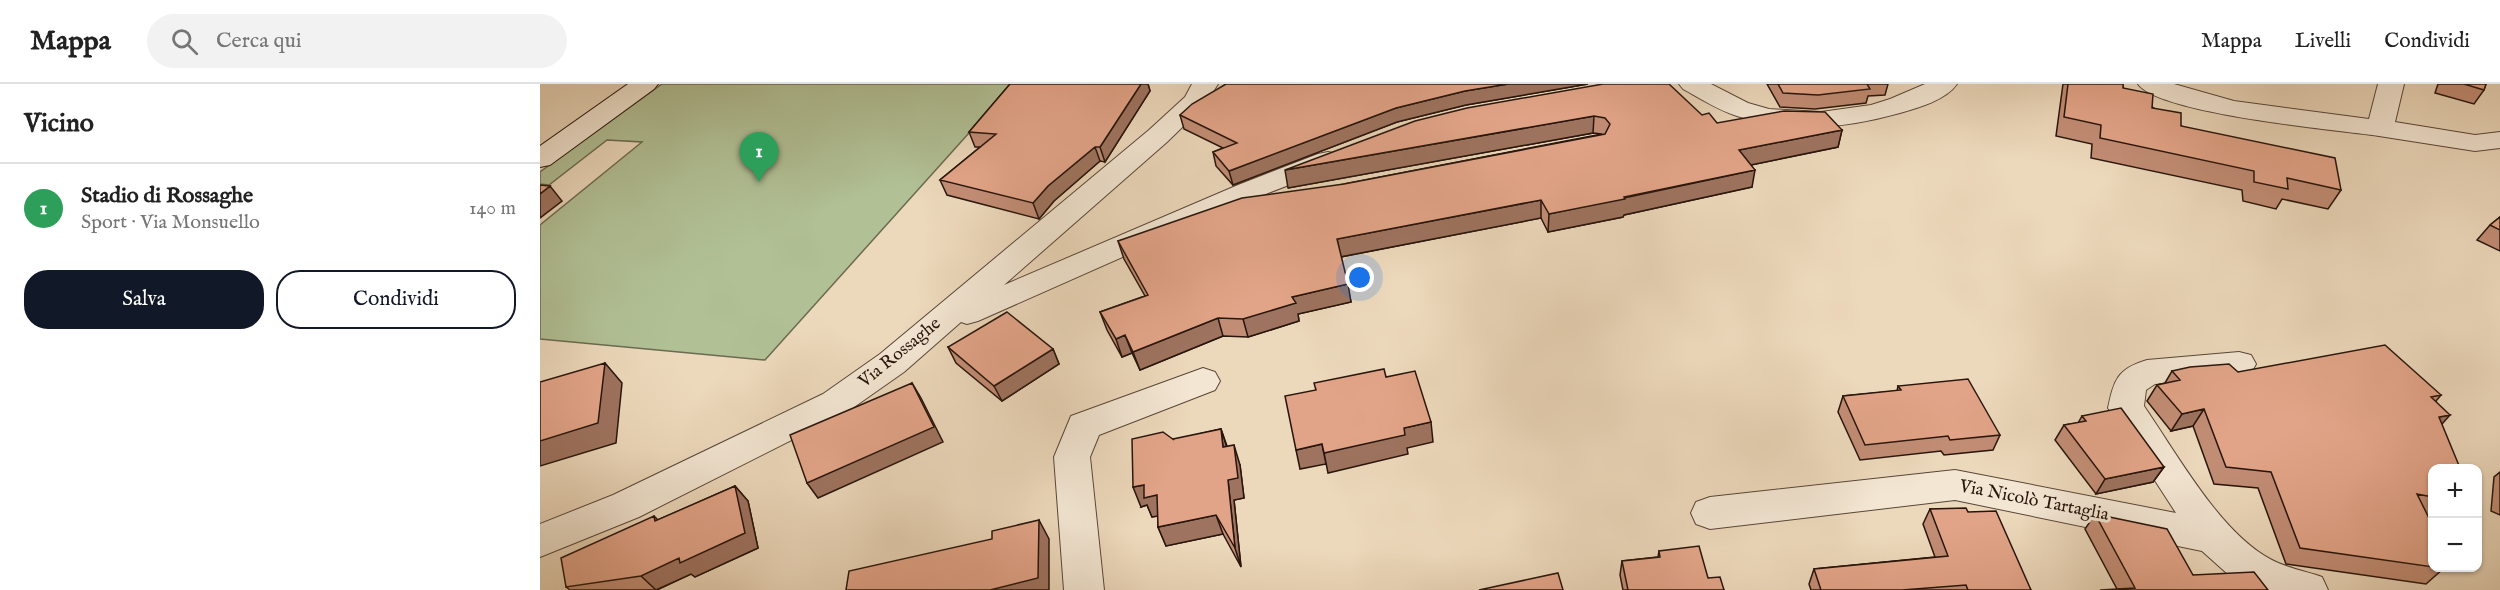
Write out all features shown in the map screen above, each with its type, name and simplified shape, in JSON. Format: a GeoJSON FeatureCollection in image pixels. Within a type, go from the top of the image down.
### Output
{"type":"FeatureCollection","features":[{"type":"Feature","properties":{"kind":"street"},"geometry":{"type":"LineString","coordinates":[[540,159],[645,84]]}},
{"type":"Feature","properties":{"kind":"street","name":"Via Rossaghe"},"geometry":{"type":"LineString","coordinates":[[540,541],[626,506],[835,403],[892,363],[1158,136],[1195,101],[1205,84]]}},
{"type":"Feature","properties":{"kind":"street"},"geometry":{"type":"LineString","coordinates":[[1692,84],[1744,110],[1774,118],[1815,118],[1878,112],[1923,97],[1944,84]]}},
{"type":"Feature","properties":{"kind":"street"},"geometry":{"type":"LineString","coordinates":[[2151,84],[2179,96],[2226,107],[2475,143],[2500,140]]}},
{"type":"Feature","properties":{"kind":"street"},"geometry":{"type":"LineString","coordinates":[[2380,128],[2391,84]]}},
{"type":"Feature","properties":{"kind":"street"},"geometry":{"type":"LineString","coordinates":[[934,327],[1220,203],[1354,150]]}},
{"type":"Feature","properties":{"kind":"street"},"geometry":{"type":"LineString","coordinates":[[1220,203],[1242,207],[1300,197]]}},
{"type":"Feature","properties":{"kind":"street"},"geometry":{"type":"LineString","coordinates":[[2239,364],[2148,372],[2130,384],[2126,408],[2213,537],[2237,561],[2273,581],[2308,590]]}},
{"type":"Feature","properties":{"kind":"street"},"geometry":{"type":"LineString","coordinates":[[1084,590],[1072,457],[1084,426],[1203,381]]}},
{"type":"Feature","properties":{"kind":"street","name":"Via Nicolò Tartaglia"},"geometry":{"type":"LineString","coordinates":[[1710,513],[1955,484],[2213,537]]}},
{"type":"Feature","properties":{"kind":"green space"},"geometry":{"type":"Polygon","coordinates":[[[662,84],[1013,84],[765,360],[540,339],[540,225],[642,142],[607,140],[549,185],[540,184],[540,172],[662,84]]]}},
{"type":"Feature","properties":{"kind":"building"},"geometry":{"type":"Polygon","coordinates":[[[1010,84],[1141,84],[1100,147],[1095,147],[1048,186],[1033,203],[940,180],[996,134],[969,132],[1010,84]]]}},
{"type":"Feature","properties":{"kind":"building"},"geometry":{"type":"Polygon","coordinates":[[[1226,84],[1508,84],[1465,91],[1396,108],[1229,171],[1213,152],[1237,143],[1180,115],[1192,104],[1226,84]]]}},
{"type":"Feature","properties":{"kind":"building"},"geometry":{"type":"Polygon","coordinates":[[[1603,84],[1669,84],[1702,115],[1709,113],[1717,123],[1784,111],[1825,112],[1842,130],[1739,150],[1755,170],[1624,197],[1625,199],[1549,214],[1541,200],[1337,239],[1348,284],[1292,297],[1296,303],[1243,319],[1218,318],[1133,352],[1125,335],[1116,339],[1100,312],[1148,295],[1118,241],[1242,198],[1344,184],[1605,134],[1610,124],[1605,118],[1594,116],[1285,170],[1415,121],[1467,108],[1603,84]]]}},
{"type":"Feature","properties":{"kind":"building"},"geometry":{"type":"Polygon","coordinates":[[[1778,84],[1867,84],[1870,89],[1818,95],[1783,93],[1778,84]]]}},
{"type":"Feature","properties":{"kind":"building"},"geometry":{"type":"Polygon","coordinates":[[[2068,84],[2123,84],[2123,88],[2153,94],[2152,108],[2181,113],[2181,126],[2335,158],[2341,190],[2287,178],[2288,189],[2254,182],[2254,171],[2100,138],[2101,125],[2064,117],[2068,84]]]}},
{"type":"Feature","properties":{"kind":"building"},"geometry":{"type":"Polygon","coordinates":[[[2464,84],[2486,84],[2484,90],[2464,84]]]}},
{"type":"Feature","properties":{"kind":"building"},"geometry":{"type":"Polygon","coordinates":[[[540,185],[550,186],[540,194],[540,185]]]}},
{"type":"Feature","properties":{"kind":"building"},"geometry":{"type":"Polygon","coordinates":[[[2500,217],[2500,230],[2490,225],[2500,217]]]}},
{"type":"Feature","properties":{"kind":"building"},"geometry":{"type":"Polygon","coordinates":[[[1007,312],[1053,349],[994,386],[948,347],[1007,312]]]}},
{"type":"Feature","properties":{"kind":"building"},"geometry":{"type":"Polygon","coordinates":[[[2385,345],[2441,395],[2431,397],[2450,415],[2439,417],[2458,464],[2428,464],[2428,496],[2417,494],[2428,516],[2428,566],[2300,548],[2271,472],[2226,467],[2204,409],[2182,414],[2157,385],[2180,380],[2172,371],[2190,367],[2229,364],[2238,372],[2385,345]]]}},
{"type":"Feature","properties":{"kind":"building"},"geometry":{"type":"Polygon","coordinates":[[[605,363],[598,423],[540,441],[540,382],[605,363]]]}},
{"type":"Feature","properties":{"kind":"building"},"geometry":{"type":"Polygon","coordinates":[[[1384,369],[1386,377],[1415,371],[1431,422],[1404,428],[1405,435],[1324,453],[1322,444],[1296,450],[1285,396],[1316,390],[1314,383],[1384,369]]]}},
{"type":"Feature","properties":{"kind":"building"},"geometry":{"type":"Polygon","coordinates":[[[1968,379],[2000,435],[1950,440],[1948,436],[1865,445],[1843,396],[1901,390],[1898,386],[1968,379]]]}},
{"type":"Feature","properties":{"kind":"building"},"geometry":{"type":"Polygon","coordinates":[[[912,383],[934,427],[807,483],[790,435],[912,383]]]}},
{"type":"Feature","properties":{"kind":"building"},"geometry":{"type":"Polygon","coordinates":[[[2121,408],[2164,467],[2105,479],[2064,425],[2086,421],[2082,416],[2121,408]]]}},
{"type":"Feature","properties":{"kind":"building"},"geometry":{"type":"Polygon","coordinates":[[[1221,429],[1223,447],[1234,445],[1238,478],[1228,480],[1235,548],[1216,515],[1158,527],[1157,495],[1144,498],[1144,485],[1133,487],[1132,439],[1163,432],[1174,440],[1221,429]]]}},
{"type":"Feature","properties":{"kind":"building"},"geometry":{"type":"Polygon","coordinates":[[[735,486],[745,533],[680,563],[679,558],[641,576],[566,587],[561,558],[654,516],[655,521],[735,486]]]}},
{"type":"Feature","properties":{"kind":"building"},"geometry":{"type":"Polygon","coordinates":[[[1966,508],[1968,512],[1996,511],[2031,590],[1968,590],[1966,585],[1902,590],[1821,590],[1814,569],[1948,556],[1930,509],[1966,508]]]}},
{"type":"Feature","properties":{"kind":"building"},"geometry":{"type":"Polygon","coordinates":[[[2095,514],[2167,529],[2193,575],[2254,572],[2268,590],[2100,590],[2135,588],[2095,514]]]}},
{"type":"Feature","properties":{"kind":"building"},"geometry":{"type":"Polygon","coordinates":[[[1039,520],[1038,578],[990,590],[846,590],[849,571],[992,539],[992,531],[1039,520]]]}},
{"type":"Feature","properties":{"kind":"building"},"geometry":{"type":"Polygon","coordinates":[[[1699,546],[1708,578],[1720,577],[1724,590],[1628,590],[1622,561],[1660,557],[1659,551],[1699,546]]]}},
{"type":"Feature","properties":{"kind":"building"},"geometry":{"type":"Polygon","coordinates":[[[1558,573],[1563,590],[1479,590],[1558,573]]]}},
{"type":"Feature","properties":{"kind":"place","name":"Stadio di Rossaghe"},"geometry":{"type":"Point","coordinates":[759,182]}}]}
